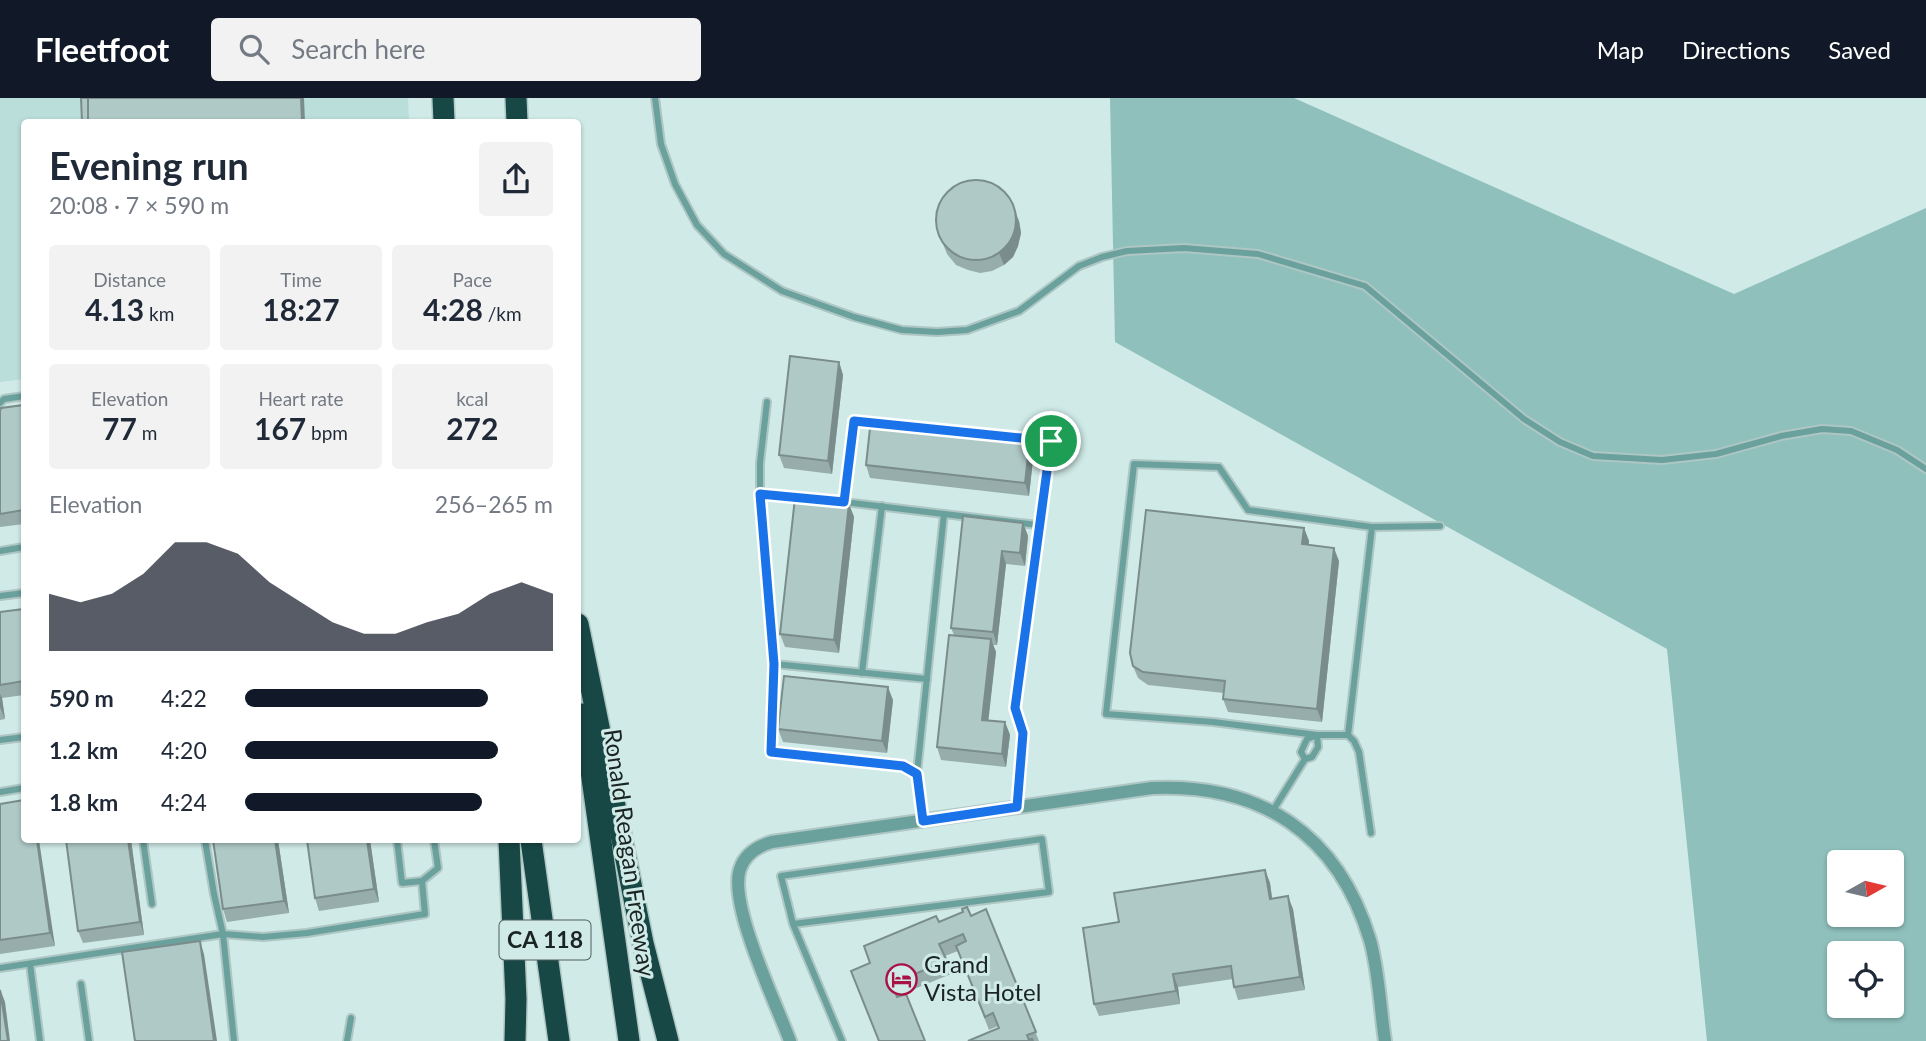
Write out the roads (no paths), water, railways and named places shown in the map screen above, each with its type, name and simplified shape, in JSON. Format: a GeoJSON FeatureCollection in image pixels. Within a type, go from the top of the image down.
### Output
{"type":"FeatureCollection","features":[{"type":"Feature","properties":{"kind":"highway"},"geometry":{"type":"LineString","coordinates":[[443,98],[444,119]]}},
{"type":"Feature","properties":{"kind":"highway"},"geometry":{"type":"LineString","coordinates":[[516,98],[517,119]]}},
{"type":"Feature","properties":{"kind":"highway"},"geometry":{"type":"LineString","coordinates":[[581,639],[643,943],[668,1041]]}},
{"type":"Feature","properties":{"kind":"highway","name":"Ronald Reagan Freeway"},"geometry":{"type":"LineString","coordinates":[[581,693],[629,1041]]}},
{"type":"Feature","properties":{"kind":"highway"},"geometry":{"type":"LineString","coordinates":[[509,843],[516,999],[515,1041]]}},
{"type":"Feature","properties":{"kind":"highway","name":"CA 118"},"geometry":{"type":"LineString","coordinates":[[531,843],[559,1041]]}},
{"type":"Feature","properties":{"kind":"street"},"geometry":{"type":"LineString","coordinates":[[790,1041],[744,925],[737,890],[739,871],[751,852],[772,842],[1152,788],[1180,787],[1234,795],[1272,812],[1312,842],[1340,873],[1358,905],[1371,943],[1385,1041]]}},
{"type":"Feature","properties":{"kind":"lane"},"geometry":{"type":"LineString","coordinates":[[655,98],[660,144],[697,225],[724,254],[782,291],[854,317],[902,330],[967,330],[1019,310],[1079,266],[1102,257],[1127,251],[1184,248],[1258,254],[1365,286],[1524,419],[1560,442],[1593,456],[1675,459],[1716,454],[1781,436],[1822,429],[1851,431],[1897,450],[1926,469]]}},
{"type":"Feature","properties":{"kind":"lane"},"geometry":{"type":"LineString","coordinates":[[0,403],[4,398],[21,396]]}},
{"type":"Feature","properties":{"kind":"lane"},"geometry":{"type":"LineString","coordinates":[[767,402],[760,463],[760,494],[774,664],[771,752],[903,766],[917,774]]}},
{"type":"Feature","properties":{"kind":"lane"},"geometry":{"type":"LineString","coordinates":[[844,502],[854,421],[880,424]]}},
{"type":"Feature","properties":{"kind":"lane"},"geometry":{"type":"LineString","coordinates":[[1011,437],[1051,441],[1015,708],[1023,733],[1017,807]]}},
{"type":"Feature","properties":{"kind":"lane"},"geometry":{"type":"LineString","coordinates":[[1371,833],[1359,752],[1348,735],[1317,735],[1213,722],[1106,714],[1134,464],[1219,467],[1248,510],[1372,527],[1440,526]]}},
{"type":"Feature","properties":{"kind":"lane"},"geometry":{"type":"LineString","coordinates":[[760,494],[1038,524]]}},
{"type":"Feature","properties":{"kind":"lane"},"geometry":{"type":"LineString","coordinates":[[862,673],[882,506]]}},
{"type":"Feature","properties":{"kind":"lane"},"geometry":{"type":"LineString","coordinates":[[923,821],[917,774],[944,514]]}},
{"type":"Feature","properties":{"kind":"lane"},"geometry":{"type":"LineString","coordinates":[[1348,735],[1372,527]]}},
{"type":"Feature","properties":{"kind":"lane"},"geometry":{"type":"LineString","coordinates":[[0,551],[21,548]]}},
{"type":"Feature","properties":{"kind":"lane"},"geometry":{"type":"LineString","coordinates":[[0,596],[21,593]]}},
{"type":"Feature","properties":{"kind":"lane"},"geometry":{"type":"LineString","coordinates":[[774,664],[927,679]]}},
{"type":"Feature","properties":{"kind":"lane"},"geometry":{"type":"LineString","coordinates":[[1305,758],[1301,752],[1307,739],[1317,735]]}},
{"type":"Feature","properties":{"kind":"lane"},"geometry":{"type":"LineString","coordinates":[[1305,758],[1312,757],[1318,747],[1317,735]]}},
{"type":"Feature","properties":{"kind":"lane"},"geometry":{"type":"LineString","coordinates":[[0,740],[21,737]]}},
{"type":"Feature","properties":{"kind":"lane"},"geometry":{"type":"LineString","coordinates":[[1272,812],[1305,758]]}},
{"type":"Feature","properties":{"kind":"lane"},"geometry":{"type":"LineString","coordinates":[[0,792],[21,788]]}},
{"type":"Feature","properties":{"kind":"lane"},"geometry":{"type":"LineString","coordinates":[[793,924],[1049,892],[1042,839],[782,876],[793,924],[842,1041]]}},
{"type":"Feature","properties":{"kind":"lane"},"geometry":{"type":"LineString","coordinates":[[143,843],[152,904]]}},
{"type":"Feature","properties":{"kind":"lane"},"geometry":{"type":"LineString","coordinates":[[206,843],[223,934],[234,1041]]}},
{"type":"Feature","properties":{"kind":"lane"},"geometry":{"type":"LineString","coordinates":[[397,843],[402,883],[422,881],[438,868],[434,843]]}},
{"type":"Feature","properties":{"kind":"lane"},"geometry":{"type":"LineString","coordinates":[[0,968],[223,934],[263,937],[307,933],[425,914],[422,881]]}},
{"type":"Feature","properties":{"kind":"lane"},"geometry":{"type":"LineString","coordinates":[[30,964],[40,1041]]}},
{"type":"Feature","properties":{"kind":"lane"},"geometry":{"type":"LineString","coordinates":[[80,984],[89,1041]]}},
{"type":"Feature","properties":{"kind":"lane"},"geometry":{"type":"LineString","coordinates":[[347,1041],[352,1018]]}},
{"type":"Feature","properties":{"kind":"place","name":"Grand Vista Hotel"},"geometry":{"type":"Point","coordinates":[901,979]}}]}
